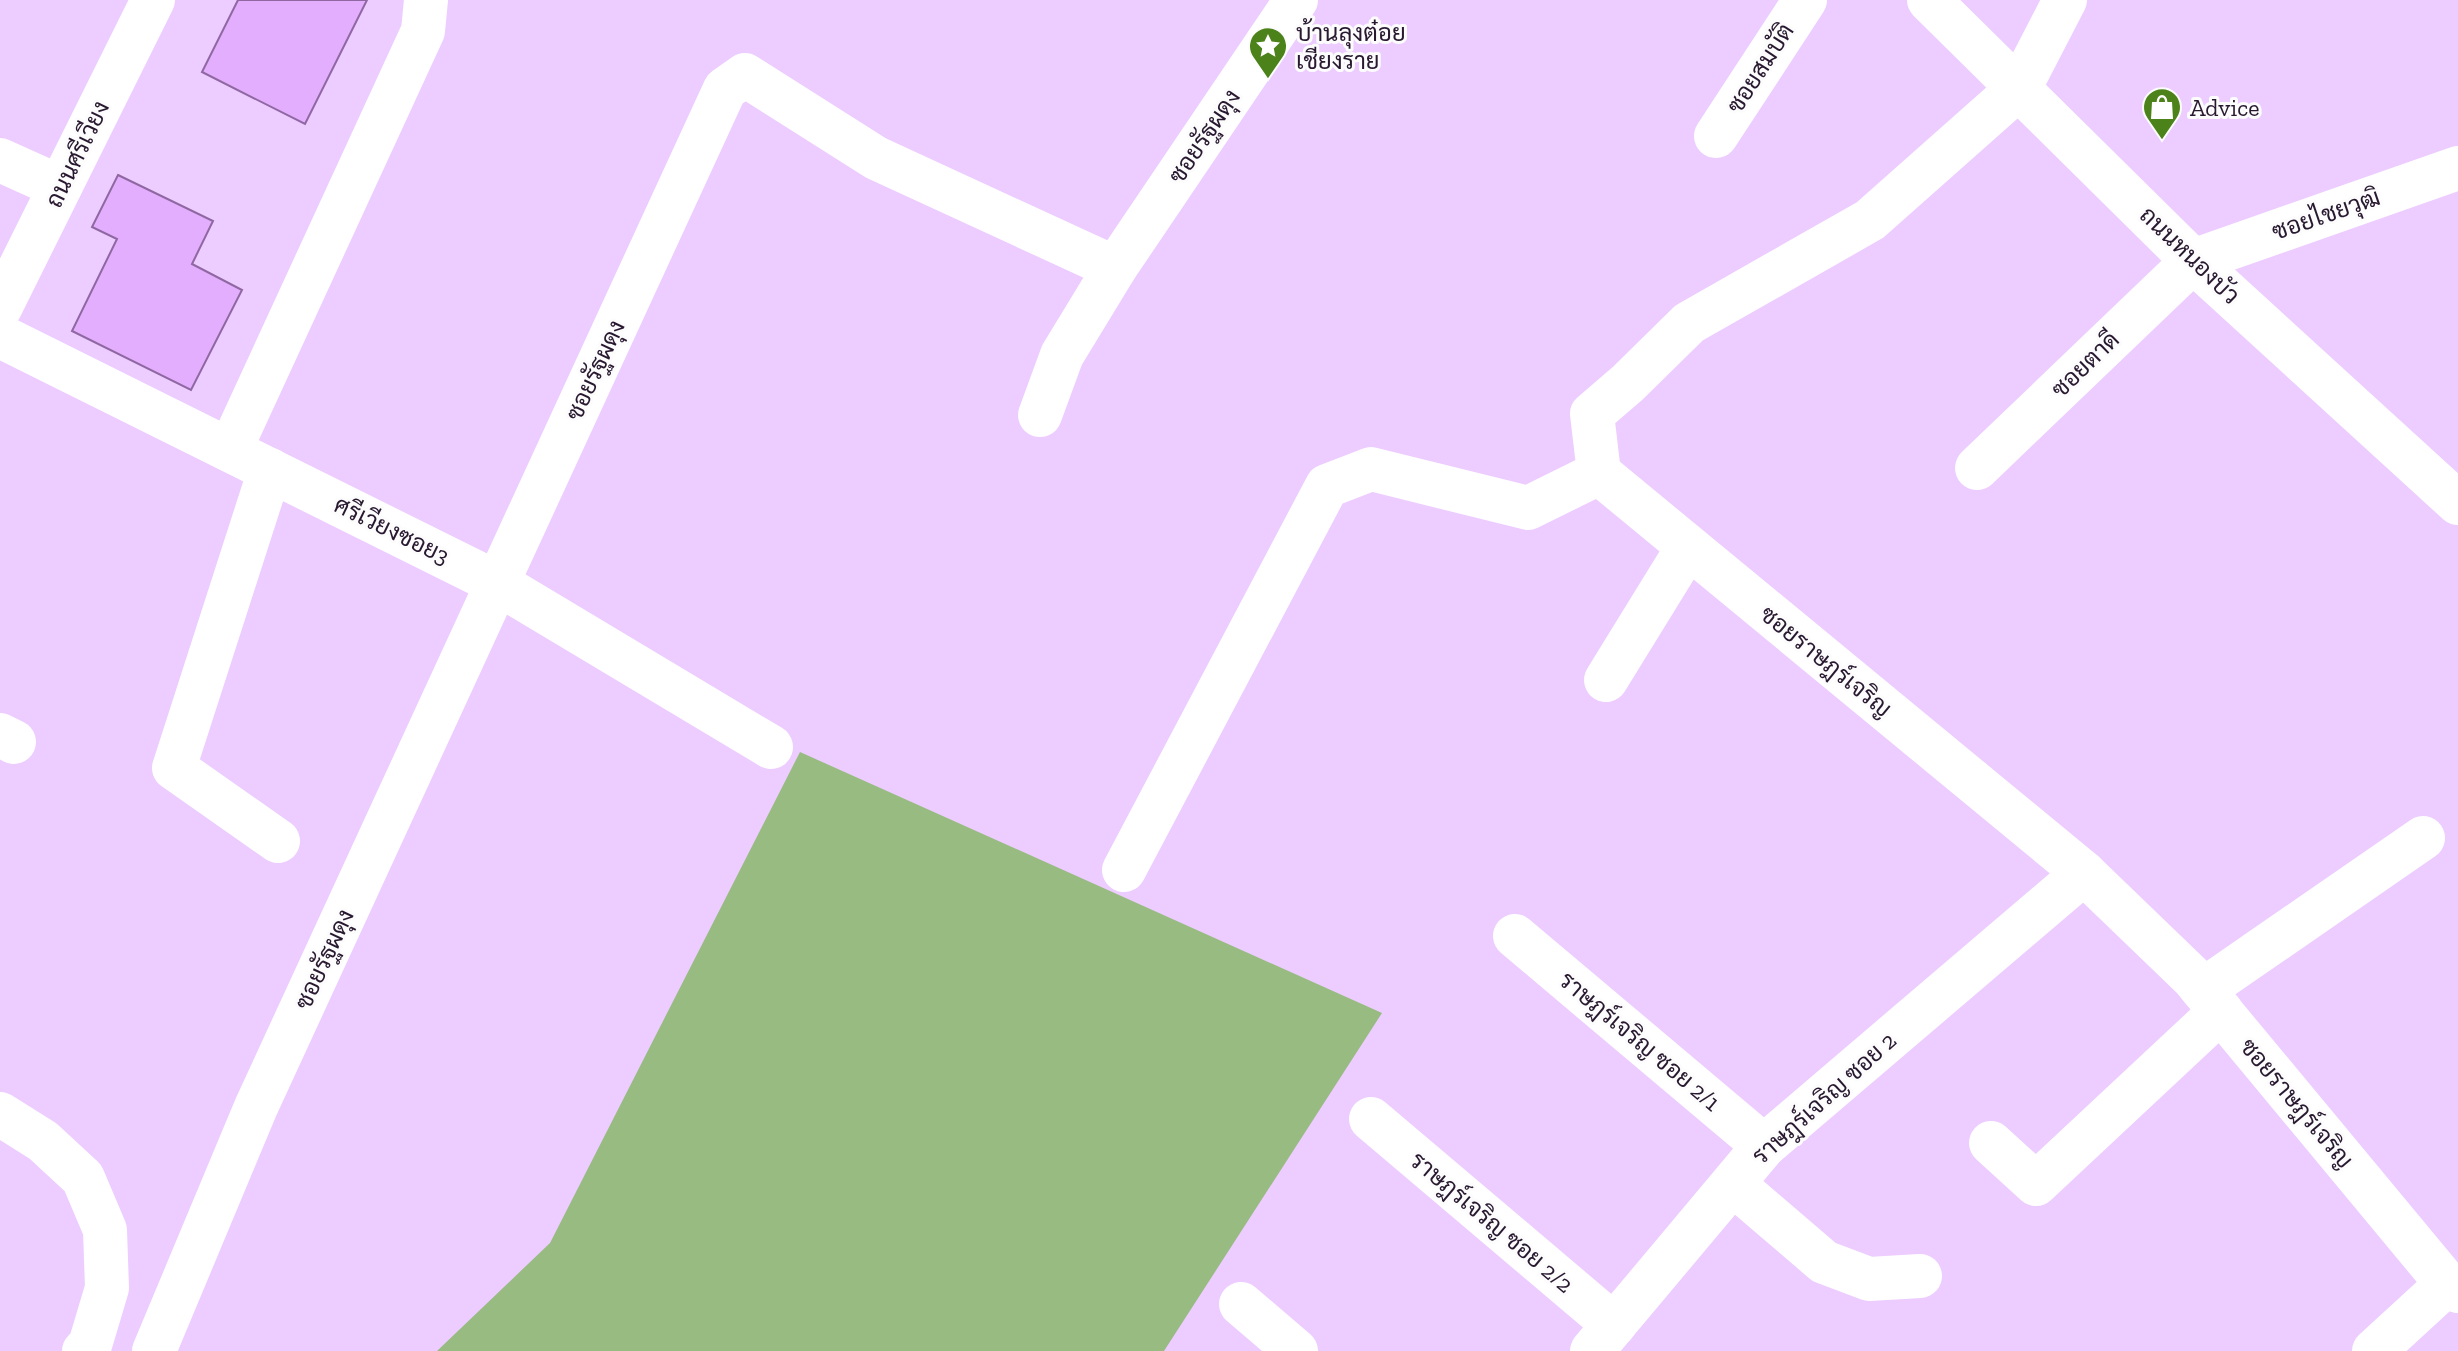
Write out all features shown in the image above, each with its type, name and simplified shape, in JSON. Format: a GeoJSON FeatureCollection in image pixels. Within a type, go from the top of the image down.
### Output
{"type":"FeatureCollection","features":[{"type":"Feature","properties":{"kind":"street","name":"ถนนศรีเวียง"},"geometry":{"type":"LineString","coordinates":[[0,308],[153,0]]}},
{"type":"Feature","properties":{"kind":"street"},"geometry":{"type":"LineString","coordinates":[[230,450],[423,31],[426,0]]}},
{"type":"Feature","properties":{"kind":"street","name":"ซอยรัฐผดุง"},"geometry":{"type":"LineString","coordinates":[[154,1351],[256,1107],[725,89],[745,75],[876,158],[1115,268],[1296,0]]}},
{"type":"Feature","properties":{"kind":"street","name":"ซอยสมบัติ"},"geometry":{"type":"LineString","coordinates":[[1716,136],[1805,0]]}},
{"type":"Feature","properties":{"kind":"street","name":"ถนนหนองบัว"},"geometry":{"type":"LineString","coordinates":[[1929,0],[2193,261],[2458,503]]}},
{"type":"Feature","properties":{"kind":"street"},"geometry":{"type":"LineString","coordinates":[[1124,870],[1327,486],[1371,469],[1528,508],[1599,473],[1592,414],[1689,323],[1870,220],[2020,87],[2065,0]]}},
{"type":"Feature","properties":{"kind":"street"},"geometry":{"type":"LineString","coordinates":[[0,160],[60,187]]}},
{"type":"Feature","properties":{"kind":"street","name":"ซอยไชยวุฒิ"},"geometry":{"type":"LineString","coordinates":[[2193,261],[2458,168]]}},
{"type":"Feature","properties":{"kind":"street","name":"ซอยตาดี"},"geometry":{"type":"LineString","coordinates":[[1977,468],[2193,261]]}},
{"type":"Feature","properties":{"kind":"street"},"geometry":{"type":"LineString","coordinates":[[1040,415],[1062,355],[1115,268]]}},
{"type":"Feature","properties":{"kind":"street","name":"ศรีเวียงซอย3"},"geometry":{"type":"LineString","coordinates":[[0,336],[497,583],[771,747]]}},
{"type":"Feature","properties":{"kind":"street"},"geometry":{"type":"LineString","coordinates":[[270,470],[174,768],[278,841]]}},
{"type":"Feature","properties":{"kind":"street","name":"ซอยราษฎร์เจริญ"},"geometry":{"type":"LineString","coordinates":[[1599,473],[2084,873],[2212,1001],[2452,1287]]}},
{"type":"Feature","properties":{"kind":"street"},"geometry":{"type":"LineString","coordinates":[[1606,680],[1688,547]]}},
{"type":"Feature","properties":{"kind":"street"},"geometry":{"type":"LineString","coordinates":[[1991,1143],[2036,1184],[2212,1001],[2423,838]]}},
{"type":"Feature","properties":{"kind":"street","name":"ราษฎร์เจริญ ซอย 2"},"geometry":{"type":"LineString","coordinates":[[1603,1338],[1764,1146],[2084,873]]}},
{"type":"Feature","properties":{"kind":"street","name":"ราษฎร์เจริญ ซอย 2/1"},"geometry":{"type":"LineString","coordinates":[[1515,936],[1764,1146]]}},
{"type":"Feature","properties":{"kind":"street"},"geometry":{"type":"LineString","coordinates":[[0,1114],[43,1141],[83,1178],[105,1230],[107,1288],[90,1345],[84,1351]]}},
{"type":"Feature","properties":{"kind":"street","name":"ราษฎร์เจริญ ซอย 2/2"},"geometry":{"type":"LineString","coordinates":[[1371,1119],[1603,1338]]}},
{"type":"Feature","properties":{"kind":"street"},"geometry":{"type":"LineString","coordinates":[[1733,1184],[1824,1262],[1869,1279],[1920,1276]]}},
{"type":"Feature","properties":{"kind":"street"},"geometry":{"type":"LineString","coordinates":[[2374,1351],[2452,1287]]}},
{"type":"Feature","properties":{"kind":"street"},"geometry":{"type":"LineString","coordinates":[[1241,1304],[1296,1351]]}},
{"type":"Feature","properties":{"kind":"green space"},"geometry":{"type":"Polygon","coordinates":[[[800,752],[1382,1013],[1164,1351],[437,1351],[550,1243],[800,752]]]}},
{"type":"Feature","properties":{"kind":"building"},"geometry":{"type":"Polygon","coordinates":[[[238,0],[367,0],[305,124],[202,72],[238,0]]]}},
{"type":"Feature","properties":{"kind":"building"},"geometry":{"type":"Polygon","coordinates":[[[118,175],[213,221],[192,264],[242,290],[191,390],[72,331],[117,239],[92,227],[118,175]]]}},
{"type":"Feature","properties":{"kind":"place","name":"บ้านลุงต๋อย เชียงราย"},"geometry":{"type":"Point","coordinates":[1268,80]}},
{"type":"Feature","properties":{"kind":"place","name":"Advice"},"geometry":{"type":"Point","coordinates":[2162,141]}}]}
